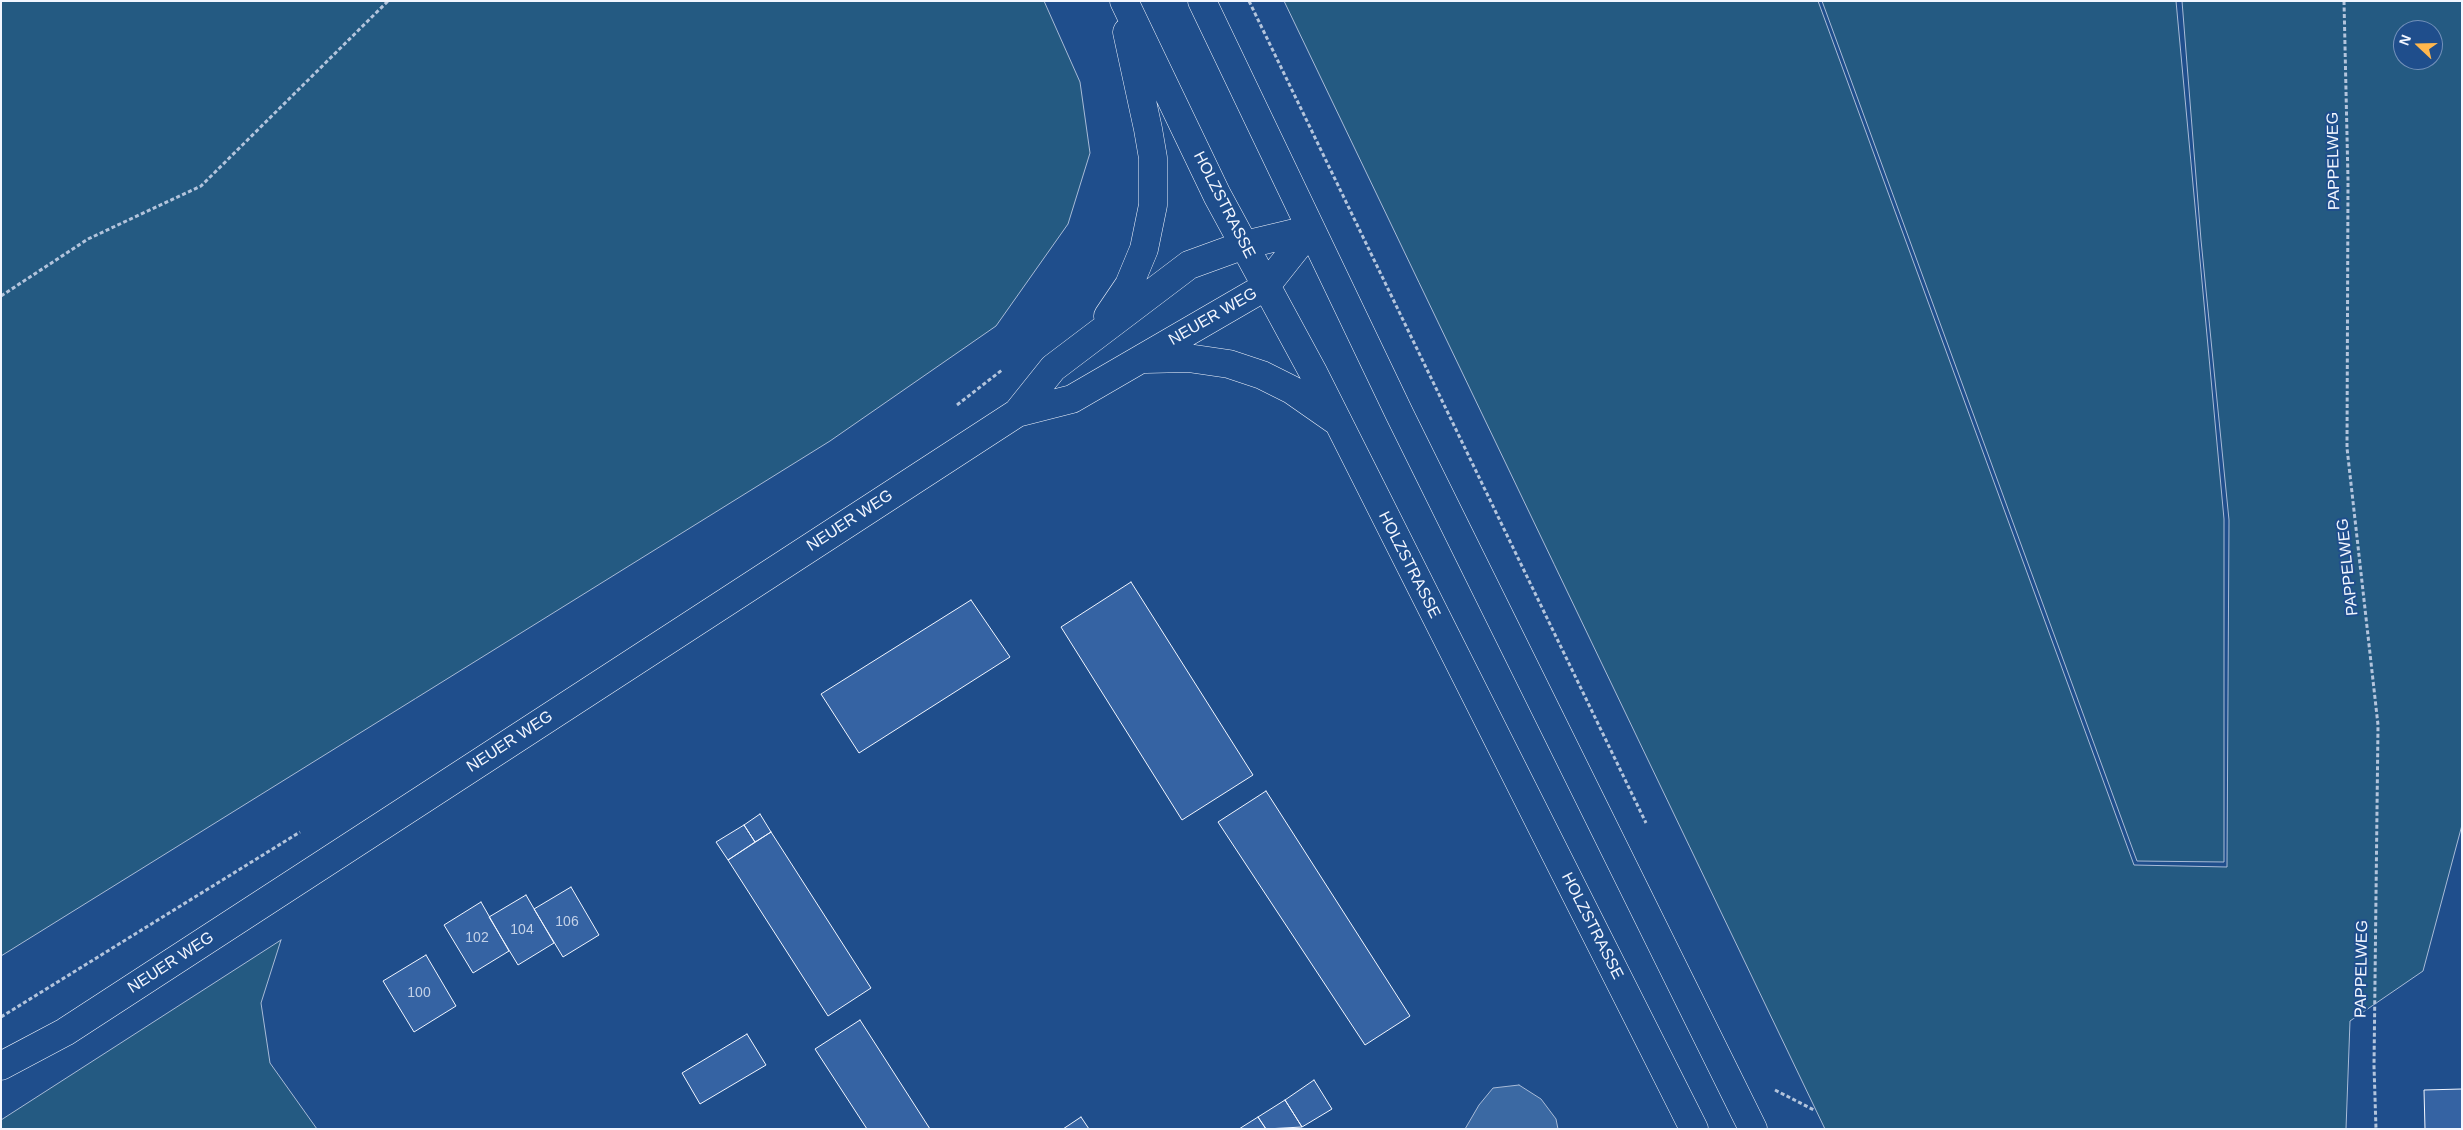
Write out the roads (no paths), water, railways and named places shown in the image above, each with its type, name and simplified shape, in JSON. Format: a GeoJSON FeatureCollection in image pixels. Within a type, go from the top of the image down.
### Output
{"type":"FeatureCollection","features":[{"type":"Feature","properties":{"kind":"main road"},"geometry":{"type":"LineString","coordinates":[[1096,334],[1129,284],[1144,248],[1154,205],[1152,158],[1148,129],[1120,1]]}},
{"type":"Feature","properties":{"kind":"main road","name":"HOLZSTRASSE"},"geometry":{"type":"LineString","coordinates":[[1124,1],[1217,195],[1338,423],[1694,1129]]}},
{"type":"Feature","properties":{"kind":"main road"},"geometry":{"type":"LineString","coordinates":[[1202,1],[1311,230],[1753,1129]]}},
{"type":"Feature","properties":{"kind":"main road","name":"NEUER WEG"},"geometry":{"type":"LineString","coordinates":[[1016,413],[1072,399],[1265,286],[1311,230]]}},
{"type":"Feature","properties":{"kind":"main road","name":"NEUER WEG"},"geometry":{"type":"LineString","coordinates":[[1,1066],[65,1032],[1016,413],[1053,368],[1189,265],[1244,245],[1311,230]]}},
{"type":"Feature","properties":{"kind":"main road"},"geometry":{"type":"LineString","coordinates":[[1142,359],[1188,358],[1229,364],[1262,375],[1292,390],[1338,423]]}}]}
